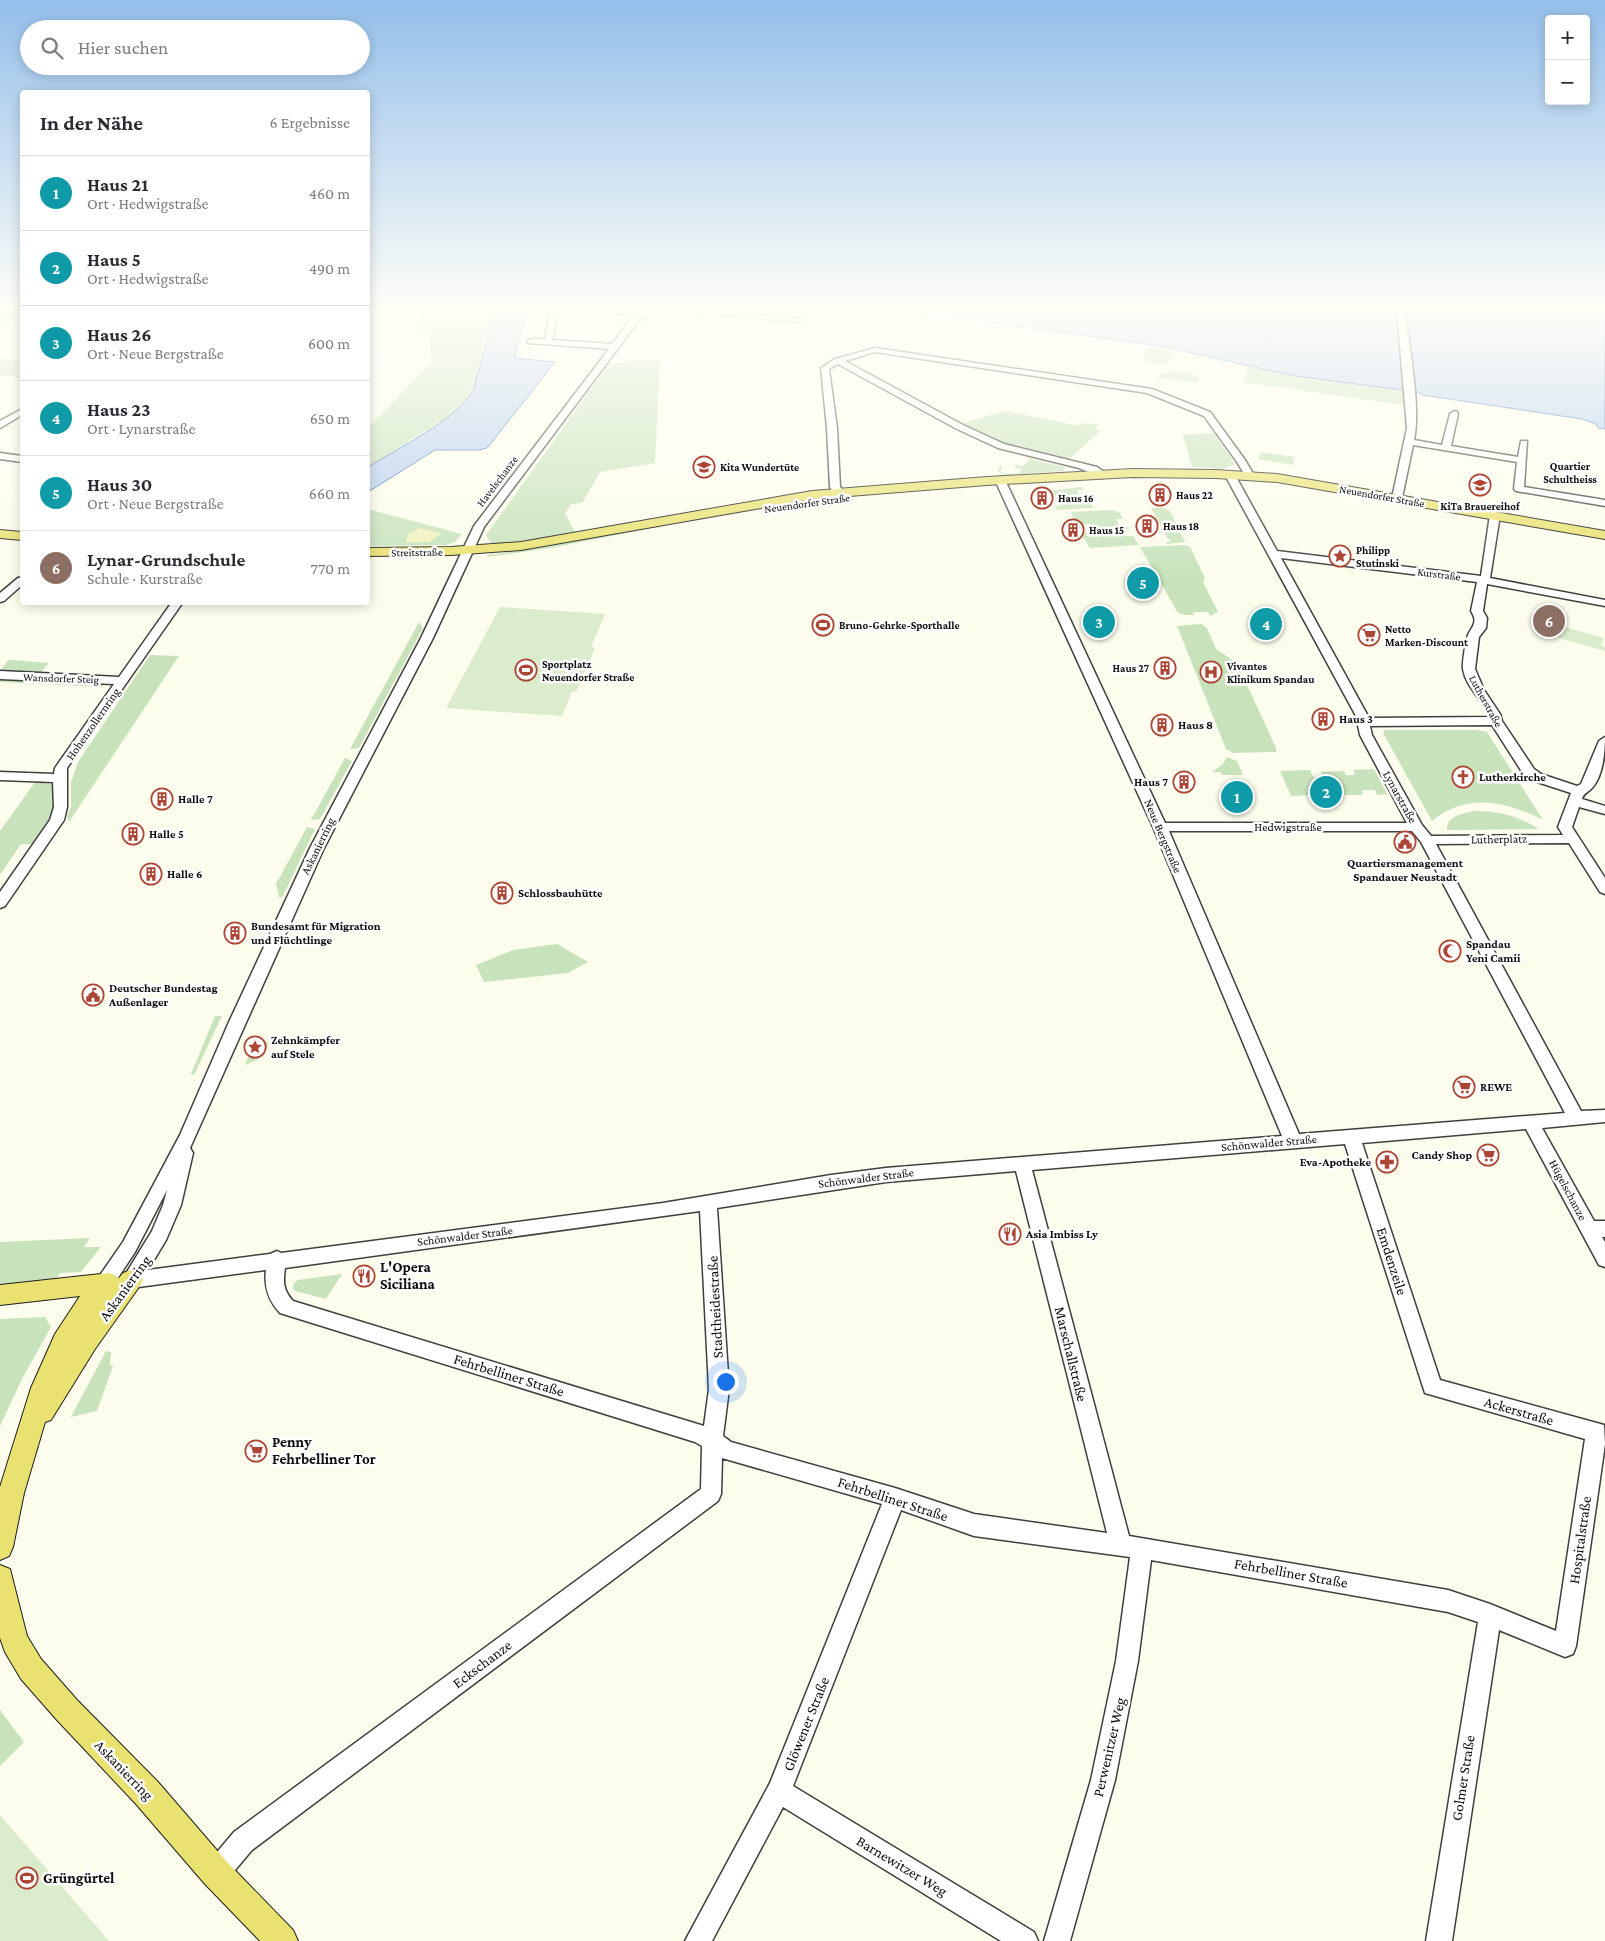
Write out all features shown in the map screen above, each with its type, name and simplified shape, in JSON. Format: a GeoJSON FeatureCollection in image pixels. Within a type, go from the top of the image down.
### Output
{"type":"FeatureCollection","features":[{"type":"Feature","properties":{"kind":"main road","name":"Neuendorfer Straße"},"geometry":{"type":"LineString","coordinates":[[464,556],[543,552],[842,495],[1157,474],[1248,475],[1277,478],[1605,535]]}},
{"type":"Feature","properties":{"kind":"main road"},"geometry":{"type":"LineString","coordinates":[[0,534],[20,536]]}},
{"type":"Feature","properties":{"kind":"main road"},"geometry":{"type":"LineString","coordinates":[[0,545],[20,547]]}},
{"type":"Feature","properties":{"kind":"main road","name":"Streitstraße"},"geometry":{"type":"LineString","coordinates":[[370,552],[464,556]]}},
{"type":"Feature","properties":{"kind":"main road","name":"Streitstraße"},"geometry":{"type":"LineString","coordinates":[[370,562],[464,556]]}},
{"type":"Feature","properties":{"kind":"main road"},"geometry":{"type":"LineString","coordinates":[[0,1295],[131,1280]]}},
{"type":"Feature","properties":{"kind":"main road","name":"Askanierring"},"geometry":{"type":"LineString","coordinates":[[33,1426],[87,1341],[131,1280]]}},
{"type":"Feature","properties":{"kind":"main road","name":"Askanierring"},"geometry":{"type":"LineString","coordinates":[[0,1547],[11,1493],[33,1426],[43,1388],[63,1342],[102,1284]]}},
{"type":"Feature","properties":{"kind":"main road","name":"Askanierring"},"geometry":{"type":"LineString","coordinates":[[0,1579],[4,1605],[15,1642],[31,1669],[67,1710],[147,1793],[216,1873],[282,1941]]}},
{"type":"Feature","properties":{"kind":"street","name":"Havelschanze"},"geometry":{"type":"LineString","coordinates":[[464,556],[479,526],[572,402]]}},
{"type":"Feature","properties":{"kind":"street"},"geometry":{"type":"LineString","coordinates":[[829,402],[835,487],[842,495]]}},
{"type":"Feature","properties":{"kind":"street"},"geometry":{"type":"LineString","coordinates":[[917,402],[977,435],[1024,453],[1094,469],[1104,477]]}},
{"type":"Feature","properties":{"kind":"street"},"geometry":{"type":"LineString","coordinates":[[1176,402],[1207,414],[1242,462],[1248,475]]}},
{"type":"Feature","properties":{"kind":"street"},"geometry":{"type":"LineString","coordinates":[[1397,498],[1412,428],[1411,402]]}},
{"type":"Feature","properties":{"kind":"street"},"geometry":{"type":"LineString","coordinates":[[0,425],[20,413]]}},
{"type":"Feature","properties":{"kind":"street"},"geometry":{"type":"LineString","coordinates":[[1446,448],[1454,414]]}},
{"type":"Feature","properties":{"kind":"street"},"geometry":{"type":"LineString","coordinates":[[1410,442],[1522,460]]}},
{"type":"Feature","properties":{"kind":"street"},"geometry":{"type":"LineString","coordinates":[[1524,443],[1519,489],[1605,503]]}},
{"type":"Feature","properties":{"kind":"street"},"geometry":{"type":"LineString","coordinates":[[0,456],[20,459]]}},
{"type":"Feature","properties":{"kind":"street","name":"Lynarstraße"},"geometry":{"type":"LineString","coordinates":[[1230,475],[1362,716],[1366,735],[1416,827],[1427,840],[1576,1118]]}},
{"type":"Feature","properties":{"kind":"street","name":"Neue Bergstraße"},"geometry":{"type":"LineString","coordinates":[[1002,483],[1160,827],[1293,1141]]}},
{"type":"Feature","properties":{"kind":"street","name":"Lutherstraße"},"geometry":{"type":"LineString","coordinates":[[1496,515],[1486,576],[1477,610],[1481,618],[1480,628],[1474,636],[1469,669],[1478,690],[1494,714],[1496,721],[1532,775],[1605,810]]}},
{"type":"Feature","properties":{"kind":"street","name":"Kurstraße"},"geometry":{"type":"LineString","coordinates":[[1272,554],[1484,580],[1605,603]]}},
{"type":"Feature","properties":{"kind":"street","name":"Askanierring"},"geometry":{"type":"LineString","coordinates":[[102,1284],[129,1247],[160,1186],[188,1137],[237,1022],[317,848],[427,638],[464,556]]}},
{"type":"Feature","properties":{"kind":"street"},"geometry":{"type":"LineString","coordinates":[[0,599],[20,582]]}},
{"type":"Feature","properties":{"kind":"street","name":"Hohenzollernring"},"geometry":{"type":"LineString","coordinates":[[59,778],[61,768],[176,605]]}},
{"type":"Feature","properties":{"kind":"street","name":"Wansdorfer Steig"},"geometry":{"type":"LineString","coordinates":[[0,675],[120,685]]}},
{"type":"Feature","properties":{"kind":"street","name":"Wansdorfer Steig"},"geometry":{"type":"LineString","coordinates":[[0,684],[120,685]]}},
{"type":"Feature","properties":{"kind":"street"},"geometry":{"type":"LineString","coordinates":[[1363,722],[1496,721]]}},
{"type":"Feature","properties":{"kind":"street"},"geometry":{"type":"LineString","coordinates":[[1605,741],[1587,786],[1576,796],[1565,827],[1605,889]]}},
{"type":"Feature","properties":{"kind":"street"},"geometry":{"type":"LineString","coordinates":[[0,776],[59,778],[62,805],[56,820],[0,904]]}},
{"type":"Feature","properties":{"kind":"street","name":"Hedwigstraße"},"geometry":{"type":"LineString","coordinates":[[1160,827],[1416,827]]}},
{"type":"Feature","properties":{"kind":"street","name":"Lutherplatz"},"geometry":{"type":"LineString","coordinates":[[1427,840],[1572,838]]}},
{"type":"Feature","properties":{"kind":"street","name":"Schönwalder Straße"},"geometry":{"type":"LineString","coordinates":[[131,1280],[277,1259],[548,1226],[708,1203],[860,1178],[1022,1163],[1605,1116]]}},
{"type":"Feature","properties":{"kind":"street","name":"Hügelschanze"},"geometry":{"type":"LineString","coordinates":[[1530,1121],[1597,1229],[1605,1258]]}},
{"type":"Feature","properties":{"kind":"street","name":"Emdenzeile"},"geometry":{"type":"LineString","coordinates":[[1352,1136],[1432,1387]]}},
{"type":"Feature","properties":{"kind":"street","name":"Askanierring"},"geometry":{"type":"LineString","coordinates":[[131,1280],[160,1234],[172,1205],[188,1137]]}},
{"type":"Feature","properties":{"kind":"street","name":"Marschallstraße"},"geometry":{"type":"LineString","coordinates":[[1022,1163],[1131,1547]]}},
{"type":"Feature","properties":{"kind":"street","name":"Stadtheidestraße"},"geometry":{"type":"LineString","coordinates":[[708,1203],[719,1389],[712,1440]]}},
{"type":"Feature","properties":{"kind":"street","name":"Fehrbelliner Straße"},"geometry":{"type":"LineString","coordinates":[[277,1259],[274,1283],[276,1298],[287,1308],[700,1434],[727,1450],[896,1498],[974,1524],[1131,1547],[1448,1601],[1490,1615],[1565,1646]]}},
{"type":"Feature","properties":{"kind":"street","name":"Ackerstraße"},"geometry":{"type":"LineString","coordinates":[[1432,1387],[1600,1434]]}},
{"type":"Feature","properties":{"kind":"street","name":"Hospitalstraße"},"geometry":{"type":"LineString","coordinates":[[1565,1646],[1600,1434]]}},
{"type":"Feature","properties":{"kind":"street","name":"Eckschanze"},"geometry":{"type":"LineString","coordinates":[[216,1873],[243,1841],[711,1494],[712,1440]]}},
{"type":"Feature","properties":{"kind":"street","name":"Glöwener Straße"},"geometry":{"type":"LineString","coordinates":[[698,1941],[779,1791],[896,1498]]}},
{"type":"Feature","properties":{"kind":"street","name":"Perwenitzer Weg"},"geometry":{"type":"LineString","coordinates":[[1057,1941],[1103,1780],[1128,1661],[1131,1547]]}},
{"type":"Feature","properties":{"kind":"street","name":"Golmer Straße"},"geometry":{"type":"LineString","coordinates":[[1439,1941],[1490,1615]]}},
{"type":"Feature","properties":{"kind":"street","name":"Barnewitzer Weg"},"geometry":{"type":"LineString","coordinates":[[779,1791],[1026,1941]]}},
{"type":"Feature","properties":{"kind":"shaded area"},"geometry":{"type":"Polygon","coordinates":[[[394,402],[463,402],[448,417],[370,466],[370,426],[394,402]]]}},
{"type":"Feature","properties":{"kind":"shaded area"},"geometry":{"type":"Polygon","coordinates":[[[582,402],[658,402],[655,463],[600,472],[582,503],[571,504],[565,513],[576,534],[492,545],[486,535],[582,402]]]}},
{"type":"Feature","properties":{"kind":"shaded area"},"geometry":{"type":"Polygon","coordinates":[[[1380,402],[1404,402],[1404,405],[1380,402]]]}},
{"type":"Feature","properties":{"kind":"shaded area"},"geometry":{"type":"Polygon","coordinates":[[[1004,411],[1080,426],[1079,424],[1089,423],[1099,425],[1095,429],[1101,430],[1067,461],[1014,448],[961,424],[1004,411]]]}},
{"type":"Feature","properties":{"kind":"shaded area"},"geometry":{"type":"Polygon","coordinates":[[[1214,433],[1235,464],[1223,469],[1192,467],[1183,435],[1214,433]]]}},
{"type":"Feature","properties":{"kind":"shaded area"},"geometry":{"type":"Polygon","coordinates":[[[1261,452],[1295,457],[1293,465],[1258,459],[1261,452]]]}},
{"type":"Feature","properties":{"kind":"shaded area"},"geometry":{"type":"Polygon","coordinates":[[[1030,459],[1064,467],[1064,471],[1004,475],[998,471],[1000,466],[1003,466],[1000,471],[1005,474],[1020,473],[1022,469],[1014,468],[1016,465],[1024,466],[1030,459]]]}},
{"type":"Feature","properties":{"kind":"shaded area"},"geometry":{"type":"Polygon","coordinates":[[[1082,487],[1083,490],[1077,490],[1082,499],[1090,498],[1093,508],[1057,510],[1055,506],[1060,506],[1052,490],[1082,487]]]}},
{"type":"Feature","properties":{"kind":"shaded area"},"geometry":{"type":"Polygon","coordinates":[[[1151,508],[1163,508],[1170,511],[1185,542],[1167,544],[1166,542],[1171,541],[1166,536],[1151,508]]]}},
{"type":"Feature","properties":{"kind":"shaded area"},"geometry":{"type":"Polygon","coordinates":[[[370,510],[462,534],[455,542],[447,545],[370,546],[370,510]]]}},
{"type":"Feature","properties":{"kind":"shaded area"},"geometry":{"type":"Polygon","coordinates":[[[1112,510],[1119,512],[1123,519],[1116,519],[1120,527],[1128,527],[1129,529],[1121,529],[1125,536],[1133,536],[1139,545],[1090,548],[1080,533],[1096,532],[1099,528],[1089,524],[1076,525],[1071,512],[1112,510]]]}},
{"type":"Feature","properties":{"kind":"shaded area"},"geometry":{"type":"Polygon","coordinates":[[[681,520],[683,522],[551,548],[487,557],[488,555],[681,520]]]}},
{"type":"Feature","properties":{"kind":"shaded area"},"geometry":{"type":"Polygon","coordinates":[[[1185,545],[1190,547],[1205,578],[1203,582],[1218,612],[1210,616],[1208,612],[1193,612],[1194,615],[1178,613],[1140,547],[1185,545]]]}},
{"type":"Feature","properties":{"kind":"shaded area","name":"Sportplatz Neuendorfer Straße"},"geometry":{"type":"Polygon","coordinates":[[[500,607],[605,614],[591,647],[595,648],[576,692],[572,692],[562,716],[446,708],[500,607]]]}},
{"type":"Feature","properties":{"kind":"shaded area"},"geometry":{"type":"Polygon","coordinates":[[[419,622],[423,628],[359,748],[350,749],[419,622]]]}},
{"type":"Feature","properties":{"kind":"shaded area"},"geometry":{"type":"Polygon","coordinates":[[[1201,624],[1207,628],[1216,649],[1237,663],[1276,748],[1276,752],[1233,753],[1226,749],[1177,626],[1201,624]]]}},
{"type":"Feature","properties":{"kind":"shaded area"},"geometry":{"type":"Polygon","coordinates":[[[1562,626],[1604,638],[1601,645],[1605,647],[1605,651],[1537,632],[1539,628],[1558,634],[1562,626]]]}},
{"type":"Feature","properties":{"kind":"shaded area"},"geometry":{"type":"Polygon","coordinates":[[[150,655],[179,656],[69,822],[67,816],[71,807],[71,782],[78,762],[150,655]]]}},
{"type":"Feature","properties":{"kind":"shaded area"},"geometry":{"type":"Polygon","coordinates":[[[8,660],[49,663],[39,674],[0,672],[8,660]]]}},
{"type":"Feature","properties":{"kind":"shaded area"},"geometry":{"type":"Polygon","coordinates":[[[0,677],[106,683],[101,687],[0,682],[0,677]]]}},
{"type":"Feature","properties":{"kind":"shaded area"},"geometry":{"type":"Polygon","coordinates":[[[1385,730],[1477,730],[1487,732],[1543,820],[1515,808],[1486,802],[1458,806],[1432,821],[1383,733],[1385,730]]]}},
{"type":"Feature","properties":{"kind":"shaded area"},"geometry":{"type":"Polygon","coordinates":[[[1227,757],[1237,761],[1243,775],[1222,775],[1221,772],[1212,772],[1223,764],[1227,757]]]}},
{"type":"Feature","properties":{"kind":"shaded area"},"geometry":{"type":"Polygon","coordinates":[[[345,758],[352,761],[320,819],[311,820],[345,758]]]}},
{"type":"Feature","properties":{"kind":"shaded area"},"geometry":{"type":"Polygon","coordinates":[[[1374,769],[1387,794],[1377,795],[1375,790],[1362,790],[1363,795],[1332,795],[1321,772],[1344,771],[1346,775],[1355,775],[1353,770],[1374,769]]]}},
{"type":"Feature","properties":{"kind":"shaded area"},"geometry":{"type":"Polygon","coordinates":[[[1310,770],[1322,795],[1291,796],[1280,771],[1310,770]]]}},
{"type":"Feature","properties":{"kind":"shaded area"},"geometry":{"type":"Polygon","coordinates":[[[35,782],[51,784],[55,791],[54,807],[51,816],[32,844],[21,844],[0,875],[0,831],[35,782]]]}},
{"type":"Feature","properties":{"kind":"shaded area"},"geometry":{"type":"Polygon","coordinates":[[[1475,811],[1509,815],[1539,829],[1447,830],[1449,821],[1453,818],[1475,811]]]}},
{"type":"Feature","properties":{"kind":"shaded area"},"geometry":{"type":"Polygon","coordinates":[[[307,827],[315,829],[282,898],[279,897],[276,884],[307,827]]]}},
{"type":"Feature","properties":{"kind":"shaded area"},"geometry":{"type":"Polygon","coordinates":[[[557,944],[588,962],[568,973],[484,982],[476,965],[513,950],[557,944]]]}},
{"type":"Feature","properties":{"kind":"shaded area"},"geometry":{"type":"Polygon","coordinates":[[[215,1016],[222,1016],[194,1075],[191,1074],[215,1016]]]}},
{"type":"Feature","properties":{"kind":"shaded area"},"geometry":{"type":"Polygon","coordinates":[[[257,1036],[268,1043],[266,1051],[253,1062],[245,1065],[257,1036]]]}},
{"type":"Feature","properties":{"kind":"shaded area"},"geometry":{"type":"Polygon","coordinates":[[[90,1238],[84,1247],[101,1247],[81,1272],[60,1273],[55,1281],[0,1285],[0,1242],[90,1238]]]}},
{"type":"Feature","properties":{"kind":"shaded area"},"geometry":{"type":"Polygon","coordinates":[[[342,1274],[326,1299],[295,1291],[293,1288],[294,1283],[298,1280],[342,1274]]]}},
{"type":"Feature","properties":{"kind":"shaded area"},"geometry":{"type":"Polygon","coordinates":[[[45,1317],[51,1327],[22,1379],[0,1426],[0,1319],[45,1317]]]}},
{"type":"Feature","properties":{"kind":"shaded area"},"geometry":{"type":"Polygon","coordinates":[[[106,1351],[111,1352],[110,1365],[113,1366],[97,1411],[71,1417],[106,1351]]]}},
{"type":"Feature","properties":{"kind":"shaded area"},"geometry":{"type":"Polygon","coordinates":[[[0,1710],[24,1742],[0,1766],[0,1710]]]}},
{"type":"Feature","properties":{"kind":"shaded area","name":"Grüngürtel"},"geometry":{"type":"Polygon","coordinates":[[[0,1815],[109,1941],[0,1941],[0,1815]]]}},
{"type":"Feature","properties":{"kind":"sand"},"geometry":{"type":"Polygon","coordinates":[[[420,528],[441,534],[429,542],[406,542],[408,534],[420,528]]]}},
{"type":"Feature","properties":{"kind":"water"},"geometry":{"type":"Polygon","coordinates":[[[465,402],[524,402],[487,448],[479,450],[435,450],[370,491],[370,466],[440,423],[465,402]]]}},
{"type":"Feature","properties":{"kind":"water"},"geometry":{"type":"Polygon","coordinates":[[[1467,402],[1605,402],[1605,429],[1598,428],[1596,424],[1582,419],[1467,402]]]}},
{"type":"Feature","properties":{"kind":"place","name":"Kita Wundertüte"},"geometry":{"type":"Point","coordinates":[704,467]}},
{"type":"Feature","properties":{"kind":"place","name":"KiTa Brauereihof"},"geometry":{"type":"Point","coordinates":[1480,485]}},
{"type":"Feature","properties":{"kind":"place","name":"Haus 22"},"geometry":{"type":"Point","coordinates":[1160,495]}},
{"type":"Feature","properties":{"kind":"place","name":"Haus 16"},"geometry":{"type":"Point","coordinates":[1042,498]}},
{"type":"Feature","properties":{"kind":"place","name":"Haus 18"},"geometry":{"type":"Point","coordinates":[1147,526]}},
{"type":"Feature","properties":{"kind":"place","name":"Haus 15"},"geometry":{"type":"Point","coordinates":[1073,530]}},
{"type":"Feature","properties":{"kind":"place","name":"Philipp Stutinski"},"geometry":{"type":"Point","coordinates":[1340,556]}},
{"type":"Feature","properties":{"kind":"place","name":"Haus 30"},"geometry":{"type":"Point","coordinates":[1143,583]}},
{"type":"Feature","properties":{"kind":"place","name":"Lynar-Grundschule"},"geometry":{"type":"Point","coordinates":[1549,621]}},
{"type":"Feature","properties":{"kind":"place","name":"Haus 26"},"geometry":{"type":"Point","coordinates":[1099,622]}},
{"type":"Feature","properties":{"kind":"place","name":"Haus 23"},"geometry":{"type":"Point","coordinates":[1266,624]}},
{"type":"Feature","properties":{"kind":"place","name":"Bruno-Gehrke-Sporthalle"},"geometry":{"type":"Point","coordinates":[823,625]}},
{"type":"Feature","properties":{"kind":"place","name":"Netto Marken-Discount"},"geometry":{"type":"Point","coordinates":[1369,635]}},
{"type":"Feature","properties":{"kind":"place","name":"Haus 27"},"geometry":{"type":"Point","coordinates":[1165,668]}},
{"type":"Feature","properties":{"kind":"place","name":"Sportplatz Neuendorfer Straße"},"geometry":{"type":"Point","coordinates":[526,670]}},
{"type":"Feature","properties":{"kind":"place","name":"Vivantes Klinikum Spandau"},"geometry":{"type":"Point","coordinates":[1211,672]}},
{"type":"Feature","properties":{"kind":"place","name":"Haus 3"},"geometry":{"type":"Point","coordinates":[1323,719]}},
{"type":"Feature","properties":{"kind":"place","name":"Haus 8"},"geometry":{"type":"Point","coordinates":[1162,725]}},
{"type":"Feature","properties":{"kind":"place","name":"Lutherkirche"},"geometry":{"type":"Point","coordinates":[1463,777]}},
{"type":"Feature","properties":{"kind":"place","name":"Haus 7"},"geometry":{"type":"Point","coordinates":[1184,782]}},
{"type":"Feature","properties":{"kind":"place","name":"Haus 5"},"geometry":{"type":"Point","coordinates":[1326,792]}},
{"type":"Feature","properties":{"kind":"place","name":"Haus 21"},"geometry":{"type":"Point","coordinates":[1237,797]}},
{"type":"Feature","properties":{"kind":"place","name":"Halle 7"},"geometry":{"type":"Point","coordinates":[162,799]}},
{"type":"Feature","properties":{"kind":"place","name":"Halle 5"},"geometry":{"type":"Point","coordinates":[133,834]}},
{"type":"Feature","properties":{"kind":"place","name":"Quartiersmanagement Spandauer Neustadt"},"geometry":{"type":"Point","coordinates":[1405,842]}},
{"type":"Feature","properties":{"kind":"place","name":"Halle 6"},"geometry":{"type":"Point","coordinates":[151,874]}},
{"type":"Feature","properties":{"kind":"place","name":"Schlossbauhütte"},"geometry":{"type":"Point","coordinates":[502,893]}},
{"type":"Feature","properties":{"kind":"place","name":"Bundesamt für Migration und Flüchtlinge"},"geometry":{"type":"Point","coordinates":[235,933]}},
{"type":"Feature","properties":{"kind":"place","name":"Spandau Yeni Camii"},"geometry":{"type":"Point","coordinates":[1450,951]}},
{"type":"Feature","properties":{"kind":"place","name":"Deutscher Bundestag Außenlager"},"geometry":{"type":"Point","coordinates":[93,995]}},
{"type":"Feature","properties":{"kind":"place","name":"Zehnkämpfer auf Stele"},"geometry":{"type":"Point","coordinates":[255,1047]}},
{"type":"Feature","properties":{"kind":"place","name":"REWE"},"geometry":{"type":"Point","coordinates":[1464,1087]}},
{"type":"Feature","properties":{"kind":"place","name":"Candy Shop"},"geometry":{"type":"Point","coordinates":[1488,1155]}},
{"type":"Feature","properties":{"kind":"place","name":"Eva-Apotheke"},"geometry":{"type":"Point","coordinates":[1387,1162]}},
{"type":"Feature","properties":{"kind":"place","name":"Asia Imbiss Ly"},"geometry":{"type":"Point","coordinates":[1010,1234]}},
{"type":"Feature","properties":{"kind":"place","name":"L'Opera Siciliana"},"geometry":{"type":"Point","coordinates":[364,1276]}},
{"type":"Feature","properties":{"kind":"place","name":"Penny Fehrbelliner Tor"},"geometry":{"type":"Point","coordinates":[256,1451]}},
{"type":"Feature","properties":{"kind":"place","name":"Grüngürtel"},"geometry":{"type":"Point","coordinates":[27,1878]}},
{"type":"Feature","properties":{"kind":"district","name":"Quartier Schultheiss"},"geometry":{"type":"Point","coordinates":[1570,472]}}]}
